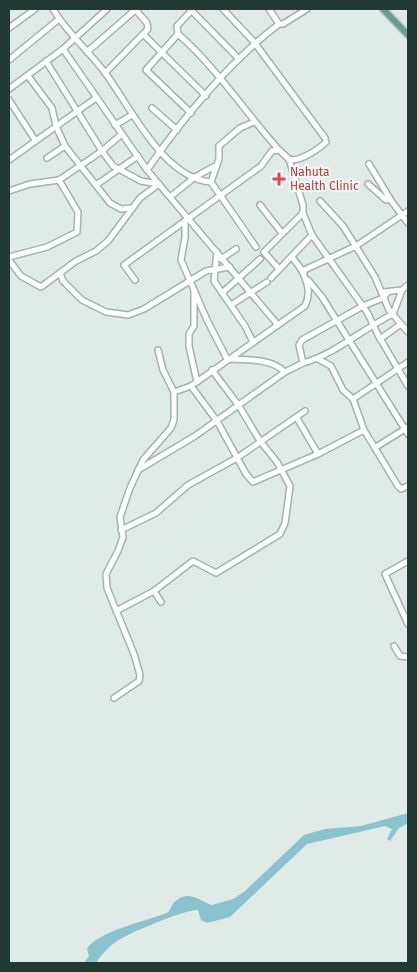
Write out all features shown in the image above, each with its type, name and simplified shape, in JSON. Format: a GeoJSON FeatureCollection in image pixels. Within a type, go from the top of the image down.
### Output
{"type":"FeatureCollection","features":[{"type":"Feature","properties":{"kind":"main road"},"geometry":{"type":"LineString","coordinates":[[383,9],[408,35]]}},
{"type":"Feature","properties":{"kind":"street"},"geometry":{"type":"LineString","coordinates":[[9,28],[35,9]]}},
{"type":"Feature","properties":{"kind":"street"},"geometry":{"type":"LineString","coordinates":[[53,9],[59,19],[105,73],[132,115],[160,152],[180,171],[204,182],[211,182]]}},
{"type":"Feature","properties":{"kind":"street"},"geometry":{"type":"LineString","coordinates":[[9,89],[63,49],[107,9]]}},
{"type":"Feature","properties":{"kind":"street"},"geometry":{"type":"LineString","coordinates":[[87,52],[135,9],[147,23],[148,29],[105,73]]}},
{"type":"Feature","properties":{"kind":"street"},"geometry":{"type":"LineString","coordinates":[[223,9],[254,42],[326,140],[300,158],[289,159]]}},
{"type":"Feature","properties":{"kind":"street"},"geometry":{"type":"LineString","coordinates":[[269,9],[279,24]]}},
{"type":"Feature","properties":{"kind":"street"},"geometry":{"type":"LineString","coordinates":[[147,170],[177,130],[254,42],[279,24],[283,24],[307,9]]}},
{"type":"Feature","properties":{"kind":"street"},"geometry":{"type":"LineString","coordinates":[[239,59],[190,10],[177,26],[178,34],[202,55],[222,78],[254,122],[289,159],[303,205],[302,213],[312,235],[363,306],[397,370],[408,386]]}},
{"type":"Feature","properties":{"kind":"street"},"geometry":{"type":"LineString","coordinates":[[9,60],[59,19]]}},
{"type":"Feature","properties":{"kind":"street"},"geometry":{"type":"LineString","coordinates":[[178,34],[146,70],[192,113]]}},
{"type":"Feature","properties":{"kind":"street"},"geometry":{"type":"LineString","coordinates":[[144,35],[206,96]]}},
{"type":"Feature","properties":{"kind":"street"},"geometry":{"type":"LineString","coordinates":[[63,49],[147,170],[186,219],[240,278],[278,325]]}},
{"type":"Feature","properties":{"kind":"street"},"geometry":{"type":"LineString","coordinates":[[46,61],[102,151],[118,170],[140,182],[159,184]]}},
{"type":"Feature","properties":{"kind":"street"},"geometry":{"type":"LineString","coordinates":[[28,76],[52,108],[56,126],[65,146],[110,203],[121,209],[132,208]]}},
{"type":"Feature","properties":{"kind":"street"},"geometry":{"type":"LineString","coordinates":[[9,160],[96,98]]}},
{"type":"Feature","properties":{"kind":"street"},"geometry":{"type":"LineString","coordinates":[[9,100],[35,140]]}},
{"type":"Feature","properties":{"kind":"street"},"geometry":{"type":"LineString","coordinates":[[152,108],[177,130]]}},
{"type":"Feature","properties":{"kind":"street"},"geometry":{"type":"LineString","coordinates":[[115,125],[132,115]]}},
{"type":"Feature","properties":{"kind":"street"},"geometry":{"type":"LineString","coordinates":[[211,182],[219,159],[219,146],[240,128],[254,122]]}},
{"type":"Feature","properties":{"kind":"street"},"geometry":{"type":"LineString","coordinates":[[9,191],[30,184],[59,180],[102,151],[122,134]]}},
{"type":"Feature","properties":{"kind":"street"},"geometry":{"type":"LineString","coordinates":[[47,158],[65,146]]}},
{"type":"Feature","properties":{"kind":"street"},"geometry":{"type":"LineString","coordinates":[[135,280],[124,265],[261,166],[272,151],[279,150]]}},
{"type":"Feature","properties":{"kind":"street"},"geometry":{"type":"LineString","coordinates":[[96,185],[138,156]]}},
{"type":"Feature","properties":{"kind":"street"},"geometry":{"type":"LineString","coordinates":[[369,164],[408,223]]}},
{"type":"Feature","properties":{"kind":"street"},"geometry":{"type":"LineString","coordinates":[[170,197],[195,177],[215,166]]}},
{"type":"Feature","properties":{"kind":"street"},"geometry":{"type":"LineString","coordinates":[[59,180],[78,212],[77,232],[47,247],[9,259],[21,276],[36,286],[41,287],[108,242],[140,198],[159,184]]}},
{"type":"Feature","properties":{"kind":"street"},"geometry":{"type":"LineString","coordinates":[[211,182],[256,247]]}},
{"type":"Feature","properties":{"kind":"street"},"geometry":{"type":"LineString","coordinates":[[368,184],[386,200],[390,198]]}},
{"type":"Feature","properties":{"kind":"street"},"geometry":{"type":"LineString","coordinates":[[320,201],[344,226],[375,277],[382,295],[393,314],[408,332]]}},
{"type":"Feature","properties":{"kind":"street"},"geometry":{"type":"LineString","coordinates":[[260,205],[282,232]]}},
{"type":"Feature","properties":{"kind":"street"},"geometry":{"type":"LineString","coordinates":[[302,271],[356,246],[408,211]]}},
{"type":"Feature","properties":{"kind":"street"},"geometry":{"type":"LineString","coordinates":[[279,269],[264,252],[302,213]]}},
{"type":"Feature","properties":{"kind":"street"},"geometry":{"type":"LineString","coordinates":[[186,219],[181,260],[227,359]]}},
{"type":"Feature","properties":{"kind":"street"},"geometry":{"type":"LineString","coordinates":[[231,305],[269,280],[312,235]]}},
{"type":"Feature","properties":{"kind":"street"},"geometry":{"type":"LineString","coordinates":[[215,267],[222,258],[236,249]]}},
{"type":"Feature","properties":{"kind":"street"},"geometry":{"type":"LineString","coordinates":[[217,252],[214,281],[231,305],[252,342]]}},
{"type":"Feature","properties":{"kind":"street"},"geometry":{"type":"LineString","coordinates":[[292,257],[407,430],[376,447]]}},
{"type":"Feature","properties":{"kind":"street"},"geometry":{"type":"LineString","coordinates":[[222,293],[260,259]]}},
{"type":"Feature","properties":{"kind":"street"},"geometry":{"type":"LineString","coordinates":[[60,273],[63,281],[82,300],[106,312],[128,315],[144,309],[206,271],[215,267],[230,267]]}},
{"type":"Feature","properties":{"kind":"street"},"geometry":{"type":"LineString","coordinates":[[174,392],[191,386],[305,306],[309,297],[309,285],[302,271]]}},
{"type":"Feature","properties":{"kind":"street"},"geometry":{"type":"LineString","coordinates":[[382,295],[402,290],[408,285]]}},
{"type":"Feature","properties":{"kind":"street"},"geometry":{"type":"LineString","coordinates":[[194,290],[194,326],[189,334],[189,346],[197,382]]}},
{"type":"Feature","properties":{"kind":"street"},"geometry":{"type":"LineString","coordinates":[[138,470],[216,422],[285,372],[303,363],[318,359],[393,314],[402,290]]}},
{"type":"Feature","properties":{"kind":"street"},"geometry":{"type":"LineString","coordinates":[[303,363],[299,345],[302,340],[312,332],[337,322],[388,293]]}},
{"type":"Feature","properties":{"kind":"street"},"geometry":{"type":"LineString","coordinates":[[380,339],[401,324]]}},
{"type":"Feature","properties":{"kind":"street"},"geometry":{"type":"LineString","coordinates":[[114,698],[139,681],[140,675],[134,654],[105,580],[106,574],[123,537],[121,512],[138,470],[143,460],[172,428],[174,420],[174,392],[163,370],[158,350]]}},
{"type":"Feature","properties":{"kind":"street"},"geometry":{"type":"LineString","coordinates":[[227,359],[256,360],[281,368],[285,372]]}},
{"type":"Feature","properties":{"kind":"street"},"geometry":{"type":"LineString","coordinates":[[318,359],[331,366],[343,390],[353,399],[364,430],[398,486],[401,489],[408,486]]}},
{"type":"Feature","properties":{"kind":"street"},"geometry":{"type":"LineString","coordinates":[[353,399],[408,362]]}},
{"type":"Feature","properties":{"kind":"street"},"geometry":{"type":"LineString","coordinates":[[116,611],[154,591],[193,561],[216,574],[280,534],[285,523],[290,486],[239,406],[212,370]]}},
{"type":"Feature","properties":{"kind":"street"},"geometry":{"type":"LineString","coordinates":[[191,386],[253,482],[318,454],[364,430]]}},
{"type":"Feature","properties":{"kind":"street"},"geometry":{"type":"LineString","coordinates":[[121,530],[156,513],[188,485],[237,458],[305,411]]}},
{"type":"Feature","properties":{"kind":"street"},"geometry":{"type":"LineString","coordinates":[[297,418],[318,454]]}},
{"type":"Feature","properties":{"kind":"street"},"geometry":{"type":"LineString","coordinates":[[408,561],[385,574],[408,624]]}},
{"type":"Feature","properties":{"kind":"street"},"geometry":{"type":"LineString","coordinates":[[154,591],[161,602]]}},
{"type":"Feature","properties":{"kind":"street"},"geometry":{"type":"LineString","coordinates":[[402,609],[408,605]]}},
{"type":"Feature","properties":{"kind":"street"},"geometry":{"type":"LineString","coordinates":[[394,646],[400,656],[408,658]]}},
{"type":"Feature","properties":{"kind":"water"},"geometry":{"type":"Polygon","coordinates":[[[408,813],[408,823],[399,828],[390,841],[387,839],[392,829],[385,826],[307,844],[230,917],[207,923],[201,920],[198,910],[182,913],[123,937],[105,951],[96,963],[84,963],[89,956],[87,949],[92,943],[124,927],[167,913],[181,897],[194,897],[212,905],[233,899],[244,892],[304,835],[325,829],[361,826],[408,813]]]}},
{"type":"Feature","properties":{"kind":"place","name":"Nahuta Health Clinic"},"geometry":{"type":"Point","coordinates":[279,179]}}]}
